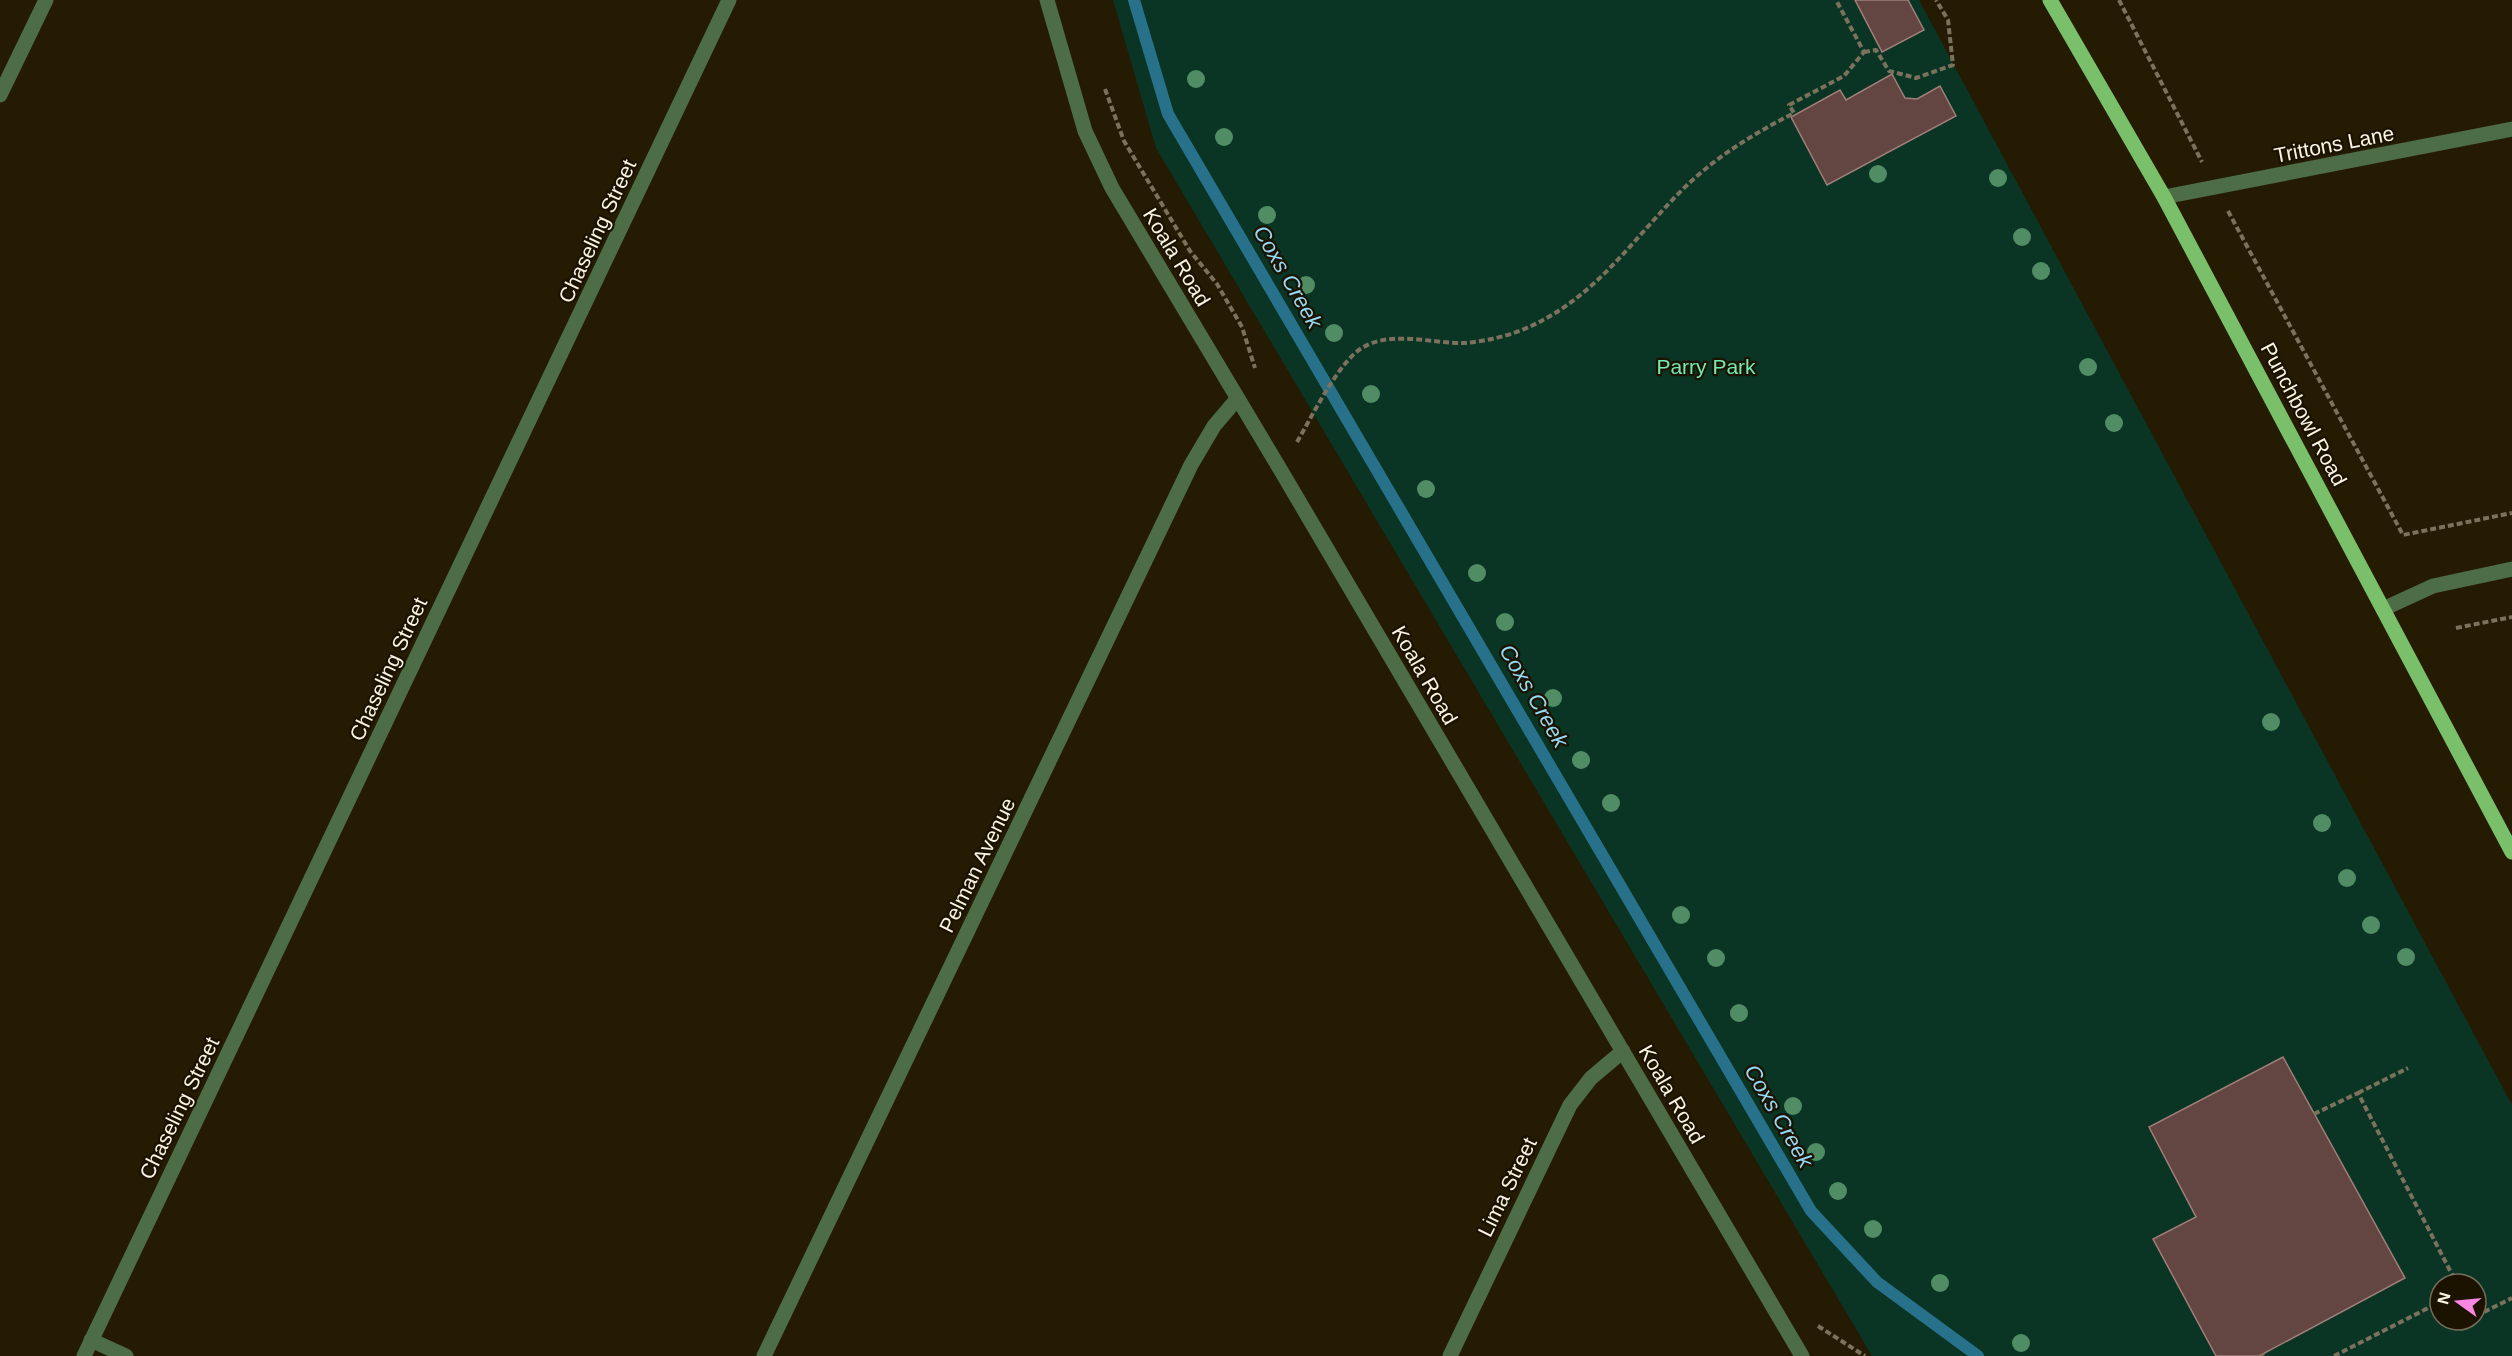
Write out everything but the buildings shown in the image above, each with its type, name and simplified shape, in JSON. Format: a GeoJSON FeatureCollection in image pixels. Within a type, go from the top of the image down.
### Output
{"type":"FeatureCollection","features":[{"type":"Feature","properties":{"kind":"main road","name":"Punchbowl Road"},"geometry":{"type":"LineString","coordinates":[[2049,0],[2164,197],[2512,852]]}},
{"type":"Feature","properties":{"kind":"street"},"geometry":{"type":"LineString","coordinates":[[0,95],[46,0]]}},
{"type":"Feature","properties":{"kind":"street","name":"Chaseling Street"},"geometry":{"type":"LineString","coordinates":[[84,1356],[729,0]]}},
{"type":"Feature","properties":{"kind":"street","name":"Koala Road"},"geometry":{"type":"LineString","coordinates":[[1047,0],[1085,130],[1112,188],[1281,469],[1802,1356]]}},
{"type":"Feature","properties":{"kind":"street","name":"Trittons Lane"},"geometry":{"type":"LineString","coordinates":[[2164,197],[2216,189],[2512,129]]}},
{"type":"Feature","properties":{"kind":"street","name":"Pelman Avenue"},"geometry":{"type":"LineString","coordinates":[[764,1356],[1191,465],[1214,426],[1237,399]]}},
{"type":"Feature","properties":{"kind":"street"},"geometry":{"type":"LineString","coordinates":[[2383,609],[2433,586],[2512,569]]}},
{"type":"Feature","properties":{"kind":"street","name":"Lima Street"},"geometry":{"type":"LineString","coordinates":[[1450,1356],[1570,1105],[1591,1078],[1623,1052]]}},
{"type":"Feature","properties":{"kind":"street"},"geometry":{"type":"LineString","coordinates":[[91,1340],[126,1356]]}},
{"type":"Feature","properties":{"kind":"path"},"geometry":{"type":"LineString","coordinates":[[1836,0],[1864,52]]}},
{"type":"Feature","properties":{"kind":"path"},"geometry":{"type":"LineString","coordinates":[[1313,416],[1342,368],[1355,353],[1375,343],[1397,339],[1443,342],[1475,341],[1501,337],[1542,321],[1581,295],[1604,275],[1664,209],[1706,169],[1744,140],[1794,113],[1789,105],[1844,76],[1864,52],[1876,50],[1889,70],[1916,78],[1953,65],[1948,20],[1936,0]]}},
{"type":"Feature","properties":{"kind":"path"},"geometry":{"type":"LineString","coordinates":[[2119,0],[2216,189],[2403,535],[2512,513]]}},
{"type":"Feature","properties":{"kind":"path"},"geometry":{"type":"LineString","coordinates":[[2456,628],[2512,617]]}},
{"type":"Feature","properties":{"kind":"path"},"geometry":{"type":"LineString","coordinates":[[2314,1114],[2408,1068]]}},
{"type":"Feature","properties":{"kind":"path"},"geometry":{"type":"LineString","coordinates":[[2358,1093],[2451,1272]]}},
{"type":"Feature","properties":{"kind":"path"},"geometry":{"type":"LineString","coordinates":[[2488,1311],[2512,1298]]}},
{"type":"Feature","properties":{"kind":"path"},"geometry":{"type":"LineString","coordinates":[[2334,1356],[2344,1354],[2428,1308]]}},
{"type":"Feature","properties":{"kind":"green space","name":"Parry Park"},"geometry":{"type":"Polygon","coordinates":[[[1113,0],[1919,0],[2512,1105],[2512,1356],[1872,1356],[1156,148],[1113,0]]]}},
{"type":"Feature","properties":{"kind":"waterway","name":"Coxs Creek"},"geometry":{"type":"LineString","coordinates":[[1134,0],[1168,114],[1811,1211],[1877,1282],[1978,1356]]}}]}
